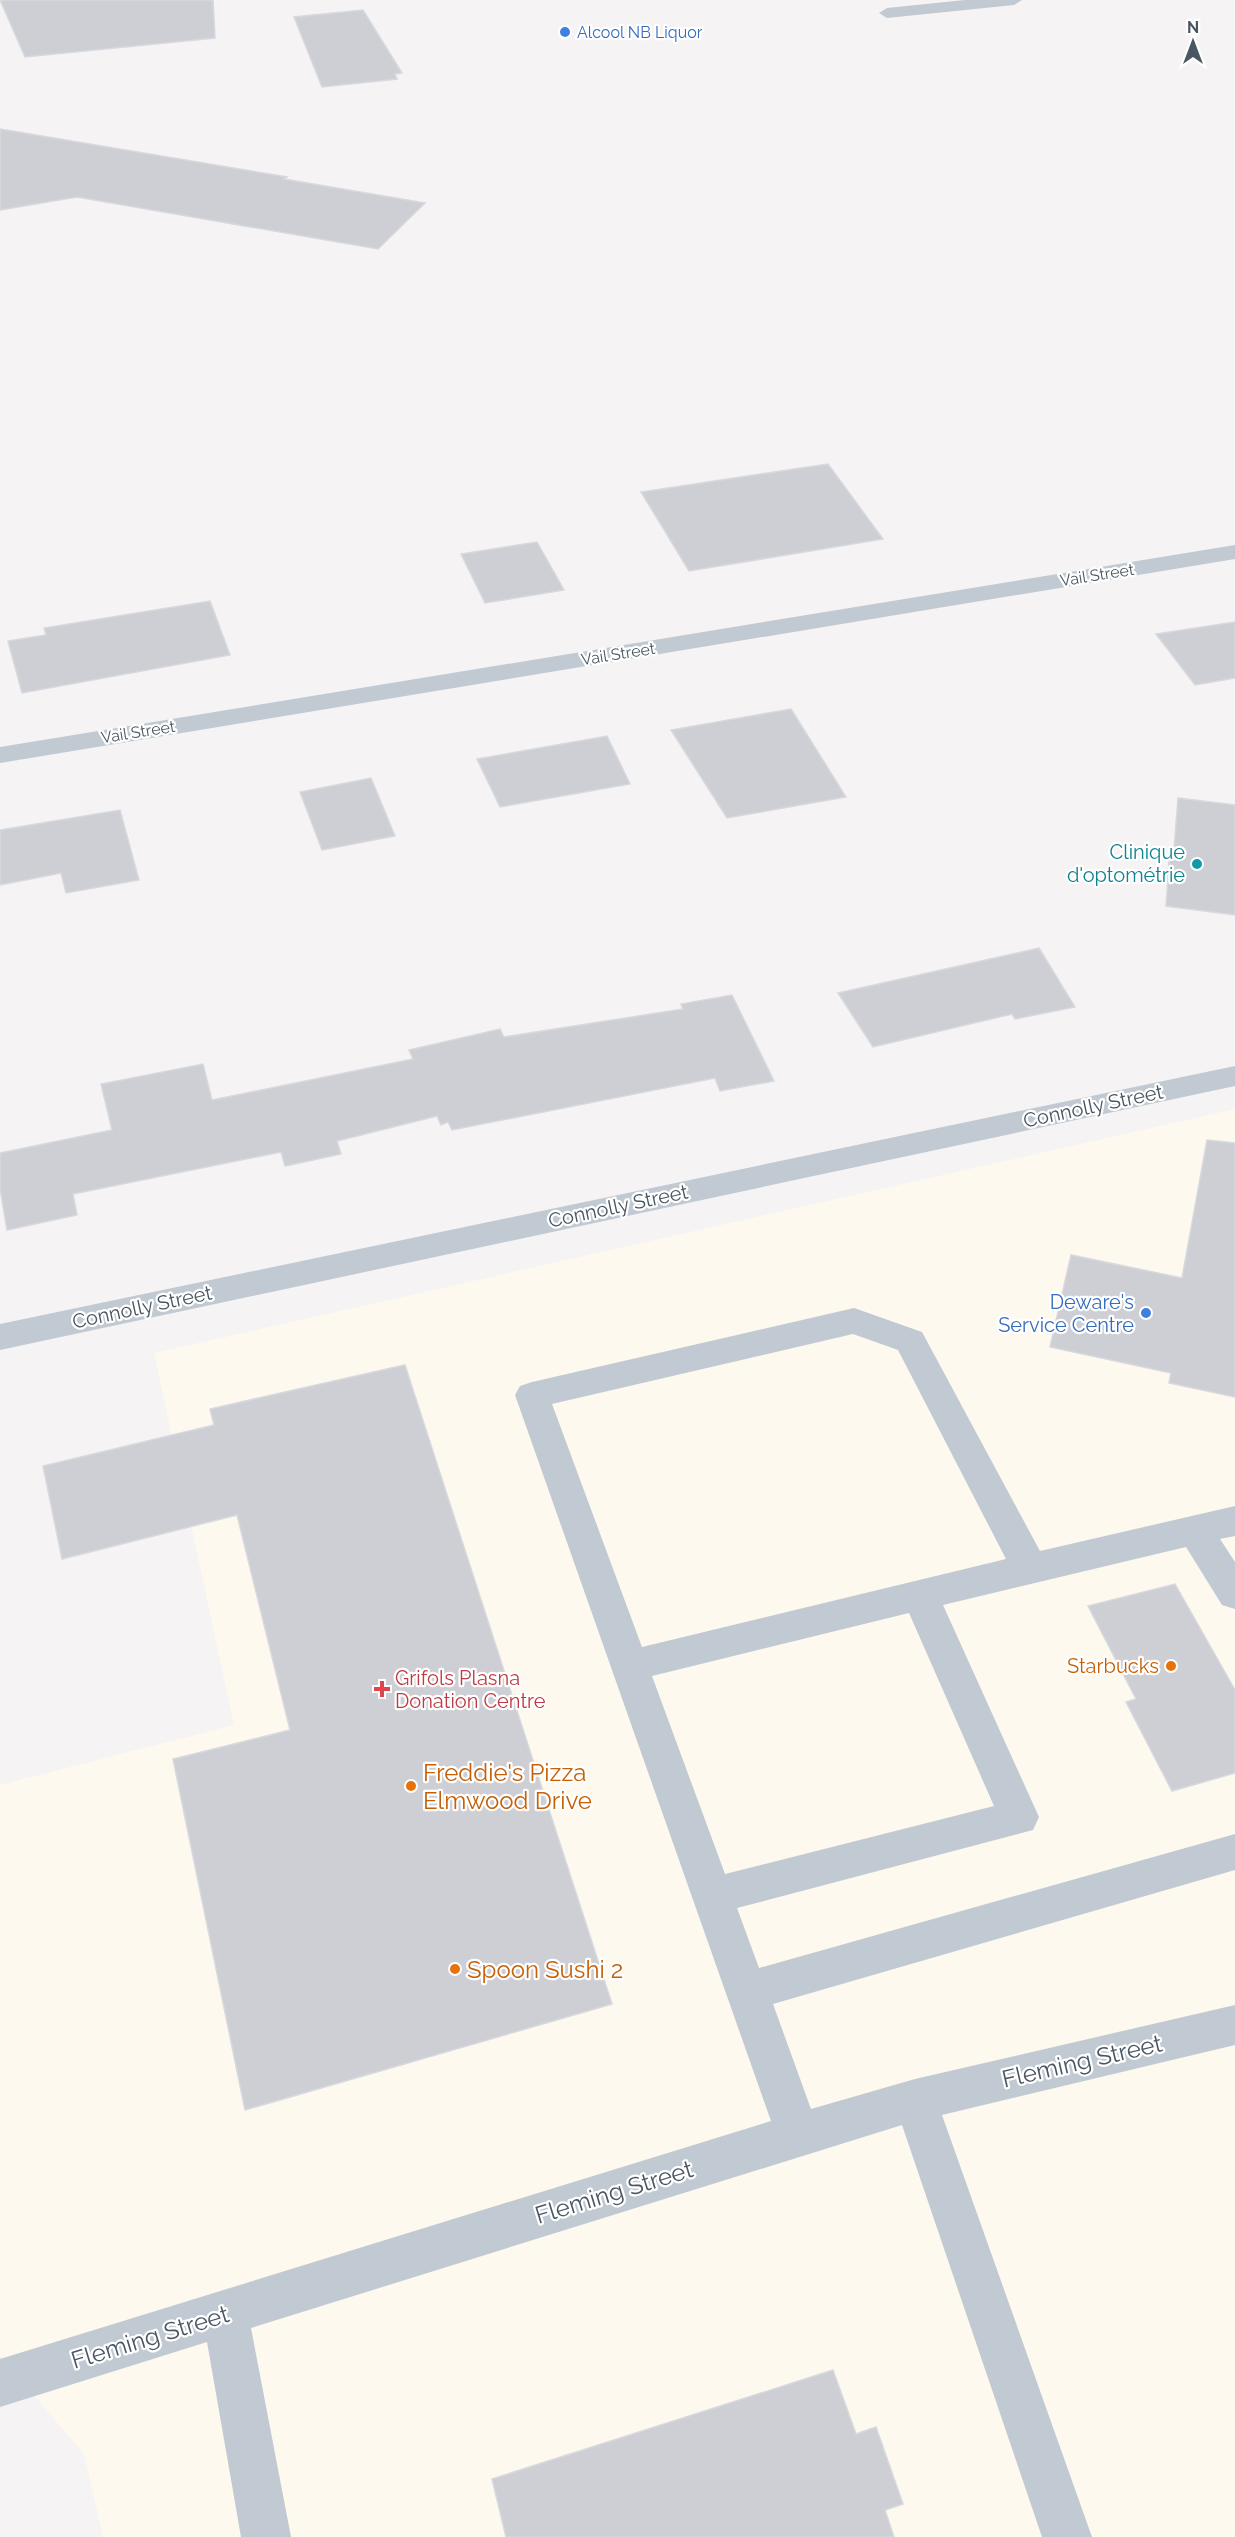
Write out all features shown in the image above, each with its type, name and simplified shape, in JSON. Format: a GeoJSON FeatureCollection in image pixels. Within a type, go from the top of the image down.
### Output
{"type":"FeatureCollection","features":[{"type":"Feature","properties":{"kind":"street"},"geometry":{"type":"LineString","coordinates":[[886,13],[1014,0]]}},
{"type":"Feature","properties":{"kind":"street","name":"Vail Street"},"geometry":{"type":"LineString","coordinates":[[0,755],[1235,552]]}},
{"type":"Feature","properties":{"kind":"street","name":"Connolly Street"},"geometry":{"type":"LineString","coordinates":[[0,1337],[1235,1076]]}},
{"type":"Feature","properties":{"kind":"street"},"geometry":{"type":"LineString","coordinates":[[798,2134],[532,1395],[854,1321],[910,1341],[1030,1568]]}},
{"type":"Feature","properties":{"kind":"street"},"geometry":{"type":"LineString","coordinates":[[629,1666],[1030,1568],[1235,1521]]}},
{"type":"Feature","properties":{"kind":"street"},"geometry":{"type":"LineString","coordinates":[[1195,1530],[1235,1594]]}},
{"type":"Feature","properties":{"kind":"street"},"geometry":{"type":"LineString","coordinates":[[712,1896],[1019,1817],[920,1595]]}},
{"type":"Feature","properties":{"kind":"street"},"geometry":{"type":"LineString","coordinates":[[746,1992],[1235,1852]]}},
{"type":"Feature","properties":{"kind":"street","name":"Fleming Street"},"geometry":{"type":"LineString","coordinates":[[0,2384],[798,2134],[915,2100],[1235,2025]]}},
{"type":"Feature","properties":{"kind":"street"},"geometry":{"type":"LineString","coordinates":[[915,2100],[1067,2537]]}},
{"type":"Feature","properties":{"kind":"street"},"geometry":{"type":"LineString","coordinates":[[225,2314],[266,2537]]}},
{"type":"Feature","properties":{"kind":"shaded area"},"geometry":{"type":"Polygon","coordinates":[[[1235,1109],[1235,2537],[103,2537],[84,2454],[0,2356],[0,1785],[234,1725],[154,1353],[1235,1109]]]}},
{"type":"Feature","properties":{"kind":"building"},"geometry":{"type":"Polygon","coordinates":[[[0,0],[213,0],[215,38],[25,57],[0,0]]]}},
{"type":"Feature","properties":{"kind":"building"},"geometry":{"type":"Polygon","coordinates":[[[363,10],[402,73],[395,74],[397,79],[322,87],[294,17],[363,10]]]}},
{"type":"Feature","properties":{"kind":"building"},"geometry":{"type":"Polygon","coordinates":[[[0,129],[287,177],[284,179],[425,203],[378,249],[77,197],[0,210],[0,129]]]}},
{"type":"Feature","properties":{"kind":"building"},"geometry":{"type":"Polygon","coordinates":[[[828,464],[883,539],[689,571],[641,492],[828,464]]]}},
{"type":"Feature","properties":{"kind":"building"},"geometry":{"type":"Polygon","coordinates":[[[537,542],[564,590],[485,603],[461,554],[537,542]]]}},
{"type":"Feature","properties":{"kind":"building"},"geometry":{"type":"Polygon","coordinates":[[[210,601],[230,655],[22,693],[8,641],[46,635],[44,628],[210,601]]]}},
{"type":"Feature","properties":{"kind":"building"},"geometry":{"type":"Polygon","coordinates":[[[1235,622],[1235,678],[1195,685],[1156,634],[1235,622]]]}},
{"type":"Feature","properties":{"kind":"building"},"geometry":{"type":"Polygon","coordinates":[[[791,709],[846,797],[727,818],[671,730],[791,709]]]}},
{"type":"Feature","properties":{"kind":"building"},"geometry":{"type":"Polygon","coordinates":[[[607,736],[630,784],[500,807],[477,759],[607,736]]]}},
{"type":"Feature","properties":{"kind":"building"},"geometry":{"type":"Polygon","coordinates":[[[371,778],[395,836],[322,850],[300,792],[371,778]]]}},
{"type":"Feature","properties":{"kind":"building","name":"Clinique d'optométrie"},"geometry":{"type":"Polygon","coordinates":[[[1178,798],[1235,805],[1235,915],[1166,906],[1170,848],[1174,849],[1178,798]]]}},
{"type":"Feature","properties":{"kind":"building"},"geometry":{"type":"Polygon","coordinates":[[[120,810],[139,880],[66,893],[61,873],[0,885],[0,830],[120,810]]]}},
{"type":"Feature","properties":{"kind":"building"},"geometry":{"type":"Polygon","coordinates":[[[1039,948],[1075,1007],[1015,1019],[1012,1014],[873,1047],[838,993],[1039,948]]]}},
{"type":"Feature","properties":{"kind":"building"},"geometry":{"type":"Polygon","coordinates":[[[732,995],[774,1081],[720,1091],[715,1078],[452,1130],[448,1122],[441,1125],[437,1116],[337,1141],[341,1154],[285,1166],[281,1152],[73,1194],[77,1215],[7,1230],[0,1188],[0,1153],[112,1130],[101,1084],[203,1064],[212,1100],[413,1059],[409,1050],[500,1029],[504,1037],[683,1009],[681,1004],[732,995]]]}},
{"type":"Feature","properties":{"kind":"building","name":"Deware's Service Centre"},"geometry":{"type":"Polygon","coordinates":[[[1207,1140],[1235,1143],[1235,1397],[1169,1383],[1171,1373],[1050,1347],[1071,1255],[1182,1278],[1207,1140]]]}},
{"type":"Feature","properties":{"kind":"building"},"geometry":{"type":"Polygon","coordinates":[[[405,1365],[612,2004],[245,2110],[173,1759],[290,1730],[237,1515],[62,1559],[43,1466],[214,1425],[210,1409],[405,1365]]]}},
{"type":"Feature","properties":{"kind":"building","name":"Starbucks"},"geometry":{"type":"Polygon","coordinates":[[[1175,1584],[1235,1690],[1235,1773],[1172,1791],[1126,1702],[1136,1699],[1088,1606],[1175,1584]]]}},
{"type":"Feature","properties":{"kind":"building"},"geometry":{"type":"Polygon","coordinates":[[[833,2370],[856,2434],[876,2427],[903,2504],[885,2510],[894,2537],[506,2537],[492,2479],[833,2370]]]}},
{"type":"Feature","properties":{"kind":"place","name":"Alcool NB Liquor"},"geometry":{"type":"Point","coordinates":[565,32]}},
{"type":"Feature","properties":{"kind":"place","name":"Clinique d'optométrie"},"geometry":{"type":"Point","coordinates":[1197,864]}},
{"type":"Feature","properties":{"kind":"place","name":"Deware's Service Centre"},"geometry":{"type":"Point","coordinates":[1146,1313]}},
{"type":"Feature","properties":{"kind":"place","name":"Starbucks"},"geometry":{"type":"Point","coordinates":[1171,1666]}},
{"type":"Feature","properties":{"kind":"place","name":"Grifols Plasna Donation Centre"},"geometry":{"type":"Point","coordinates":[382,1689]}},
{"type":"Feature","properties":{"kind":"place","name":"Freddie's Pizza Elmwood Drive"},"geometry":{"type":"Point","coordinates":[411,1786]}},
{"type":"Feature","properties":{"kind":"place","name":"Spoon Sushi 2"},"geometry":{"type":"Point","coordinates":[455,1969]}}]}
